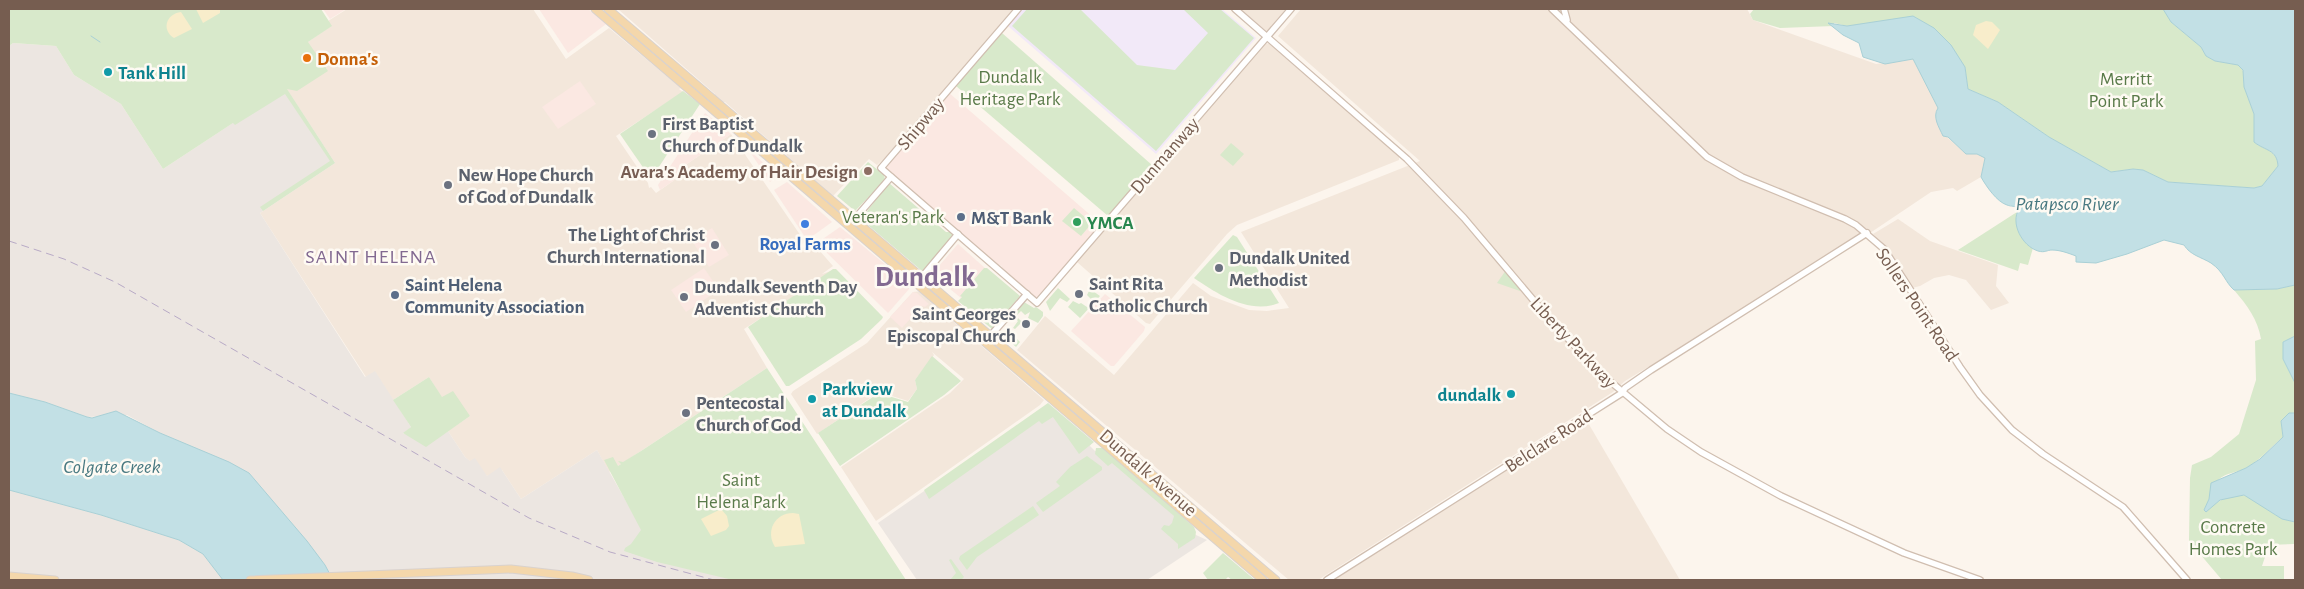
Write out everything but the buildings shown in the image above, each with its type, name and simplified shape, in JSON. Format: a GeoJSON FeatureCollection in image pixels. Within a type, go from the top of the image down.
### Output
{"type":"FeatureCollection","features":[{"type":"Feature","properties":{"kind":"main road","name":"Dundalk Avenue"},"geometry":{"type":"LineString","coordinates":[[595,9],[1263,580]]}},
{"type":"Feature","properties":{"kind":"main road","name":"Dundalk Avenue"},"geometry":{"type":"LineString","coordinates":[[608,9],[851,219],[1023,363],[1276,580]]}},
{"type":"Feature","properties":{"kind":"main road"},"geometry":{"type":"LineString","coordinates":[[250,580],[511,570],[572,576],[589,580]]}},
{"type":"Feature","properties":{"kind":"main road"},"geometry":{"type":"LineString","coordinates":[[9,576],[55,580]]}},
{"type":"Feature","properties":{"kind":"street","name":"Shipway"},"geometry":{"type":"LineString","coordinates":[[891,177],[881,168],[1018,9]]}},
{"type":"Feature","properties":{"kind":"street","name":"Liberty Parkway"},"geometry":{"type":"LineString","coordinates":[[1235,9],[1432,184],[1492,249],[1558,328],[1622,393],[1667,429],[1701,452],[1781,496],[1904,553],[1980,580]]}},
{"type":"Feature","properties":{"kind":"street","name":"Dunmanway"},"geometry":{"type":"LineString","coordinates":[[1027,294],[1037,303],[1291,9]]}},
{"type":"Feature","properties":{"kind":"street"},"geometry":{"type":"LineString","coordinates":[[1564,9],[1568,22]]}},
{"type":"Feature","properties":{"kind":"street","name":"Sollers Point Road"},"geometry":{"type":"LineString","coordinates":[[1556,10],[1707,157],[1742,177],[1845,219],[1867,233],[1884,249],[1960,367],[1995,412],[2012,430],[2043,454],[2123,507],[2187,580]]}},
{"type":"Feature","properties":{"kind":"street"},"geometry":{"type":"LineString","coordinates":[[842,221],[858,215],[891,177],[1027,294],[985,342]]}},
{"type":"Feature","properties":{"kind":"street","name":"Belclare Road"},"geometry":{"type":"LineString","coordinates":[[1327,580],[1622,393],[1625,388],[1652,370],[1867,233]]}},
{"type":"Feature","properties":{"kind":"street"},"geometry":{"type":"LineString","coordinates":[[916,284],[958,234]]}},
{"type":"Feature","properties":{"kind":"shaded area"},"geometry":{"type":"Polygon","coordinates":[[[323,9],[346,9],[330,19],[323,9]]]}},
{"type":"Feature","properties":{"kind":"shaded area"},"geometry":{"type":"Polygon","coordinates":[[[347,9],[533,9],[566,59],[609,28],[681,88],[679,89],[683,92],[616,136],[648,183],[649,188],[651,187],[656,193],[676,179],[684,166],[731,134],[805,242],[798,247],[800,250],[812,242],[833,266],[822,274],[834,270],[744,329],[767,368],[609,472],[597,450],[521,499],[502,470],[487,476],[465,457],[448,431],[470,416],[442,398],[429,377],[393,400],[375,372],[366,377],[260,213],[335,163],[286,88],[308,42],[331,26],[328,21],[347,9]]]}},
{"type":"Feature","properties":{"kind":"shaded area"},"geometry":{"type":"Polygon","coordinates":[[[539,9],[588,9],[606,24],[568,53],[539,9]]]}},
{"type":"Feature","properties":{"kind":"shaded area"},"geometry":{"type":"Polygon","coordinates":[[[615,9],[1014,9],[888,155],[877,165],[869,159],[833,196],[725,102],[720,102],[714,96],[715,94],[619,10],[615,9]]]}},
{"type":"Feature","properties":{"kind":"shaded area"},"geometry":{"type":"Polygon","coordinates":[[[1023,9],[1222,9],[1256,38],[1156,154],[1008,26],[1023,9]]]}},
{"type":"Feature","properties":{"kind":"shaded area"},"geometry":{"type":"Polygon","coordinates":[[[1240,9],[1287,9],[1267,32],[1240,9]]]}},
{"type":"Feature","properties":{"kind":"shaded area"},"geometry":{"type":"Polygon","coordinates":[[[1301,9],[1747,9],[1753,20],[1876,64],[1913,59],[1939,108],[1947,137],[1966,154],[1977,154],[1985,158],[1981,177],[1957,191],[1953,188],[1931,192],[1873,231],[1625,381],[1613,392],[1318,580],[1289,580],[1017,350],[1045,316],[1114,375],[1193,283],[1211,296],[1249,310],[1267,311],[1289,308],[1241,232],[1420,161],[1278,36],[1301,9]]]}},
{"type":"Feature","properties":{"kind":"shaded area"},"geometry":{"type":"Polygon","coordinates":[[[13,43],[56,46],[74,75],[121,104],[163,169],[286,88],[335,163],[260,213],[365,377],[375,371],[411,427],[403,434],[444,434],[448,431],[465,457],[470,461],[475,458],[487,476],[500,467],[521,499],[597,450],[660,561],[741,580],[333,580],[325,565],[249,473],[160,433],[127,415],[87,417],[45,402],[9,393],[9,46],[13,43]]]}},
{"type":"Feature","properties":{"kind":"shaded area"},"geometry":{"type":"Polygon","coordinates":[[[1265,43],[1271,44],[1399,156],[1399,160],[1237,225],[1227,234],[1150,324],[1146,323],[1077,262],[1265,43]]]}},
{"type":"Feature","properties":{"kind":"shaded area"},"geometry":{"type":"Polygon","coordinates":[[[580,81],[596,104],[558,129],[542,107],[580,81]]]}},
{"type":"Feature","properties":{"kind":"shaded area"},"geometry":{"type":"Polygon","coordinates":[[[948,92],[1102,225],[1037,300],[1001,268],[1002,266],[998,265],[884,167],[948,92]]]}},
{"type":"Feature","properties":{"kind":"shaded area"},"geometry":{"type":"Polygon","coordinates":[[[705,113],[731,134],[684,166],[676,179],[660,190],[658,185],[705,113]]]}},
{"type":"Feature","properties":{"kind":"shaded area"},"geometry":{"type":"Polygon","coordinates":[[[748,149],[778,176],[770,182],[748,149]]]}},
{"type":"Feature","properties":{"kind":"shaded area"},"geometry":{"type":"Polygon","coordinates":[[[787,182],[832,222],[807,240],[774,190],[787,182]]]}},
{"type":"Feature","properties":{"kind":"shaded area"},"geometry":{"type":"Polygon","coordinates":[[[1898,219],[1930,241],[1998,265],[1996,286],[2009,303],[1991,310],[1966,280],[1949,275],[1934,278],[1912,288],[1893,257],[1873,234],[1898,219]]]}},
{"type":"Feature","properties":{"kind":"shaded area"},"geometry":{"type":"Polygon","coordinates":[[[840,227],[910,285],[909,289],[888,313],[817,243],[840,227]]]}},
{"type":"Feature","properties":{"kind":"shaded area"},"geometry":{"type":"Polygon","coordinates":[[[712,228],[729,255],[709,267],[692,241],[712,228]]]}},
{"type":"Feature","properties":{"kind":"shaded area"},"geometry":{"type":"Polygon","coordinates":[[[958,244],[986,269],[961,298],[932,274],[958,244]]]}},
{"type":"Feature","properties":{"kind":"shaded area"},"geometry":{"type":"Polygon","coordinates":[[[704,268],[719,290],[686,312],[671,290],[704,268]]]}},
{"type":"Feature","properties":{"kind":"shaded area"},"geometry":{"type":"Polygon","coordinates":[[[922,291],[956,324],[1044,400],[1040,405],[876,521],[841,467],[950,393],[964,379],[932,352],[934,355],[915,380],[917,389],[908,401],[879,392],[817,434],[791,394],[867,343],[913,292],[922,291]]]}},
{"type":"Feature","properties":{"kind":"shaded area"},"geometry":{"type":"Polygon","coordinates":[[[913,292],[917,293],[929,304],[925,307],[922,306],[902,328],[890,317],[913,292]]]}},
{"type":"Feature","properties":{"kind":"shaded area"},"geometry":{"type":"Polygon","coordinates":[[[1105,294],[1145,327],[1144,331],[1114,366],[1111,366],[1071,331],[1105,294]]]}},
{"type":"Feature","properties":{"kind":"shaded area"},"geometry":{"type":"Polygon","coordinates":[[[1047,406],[1092,442],[1090,446],[1095,451],[1101,451],[1196,535],[1207,540],[1147,580],[917,580],[878,523],[1047,406]]]}},
{"type":"Feature","properties":{"kind":"shaded area"},"geometry":{"type":"Polygon","coordinates":[[[1587,421],[1680,580],[1334,580],[1452,504],[1587,421]]]}},
{"type":"Feature","properties":{"kind":"shaded area"},"geometry":{"type":"Polygon","coordinates":[[[9,490],[101,515],[179,540],[203,554],[223,580],[9,580],[9,490]]]}},
{"type":"Feature","properties":{"kind":"green space"},"geometry":{"type":"Polygon","coordinates":[[[9,9],[321,9],[332,26],[308,42],[328,71],[297,91],[287,89],[335,163],[263,211],[260,207],[330,161],[285,94],[235,125],[233,123],[163,169],[121,104],[74,75],[56,46],[13,43],[9,46],[9,9]]]}},
{"type":"Feature","properties":{"kind":"green space"},"geometry":{"type":"Polygon","coordinates":[[[1027,9],[1080,9],[1137,65],[1175,70],[1208,33],[1183,9],[1220,9],[1254,38],[1156,151],[1012,26],[1027,9]]]}},
{"type":"Feature","properties":{"kind":"green space","name":"Merritt Point Park"},"geometry":{"type":"Polygon","coordinates":[[[1754,9],[2164,9],[2171,22],[2201,47],[2206,56],[2215,61],[2239,65],[2243,71],[2244,87],[2254,114],[2254,142],[2273,153],[2278,166],[2262,186],[2254,188],[2168,182],[2143,170],[2133,169],[2111,172],[2049,137],[1998,102],[1968,89],[1965,67],[1859,25],[1847,26],[1834,23],[1834,26],[1780,28],[1753,20],[1750,14],[1754,9]]]}},
{"type":"Feature","properties":{"kind":"green space","name":"Dundalk Heritage Park"},"geometry":{"type":"Polygon","coordinates":[[[1002,33],[1152,165],[1108,216],[956,86],[1002,33]]]}},
{"type":"Feature","properties":{"kind":"green space"},"geometry":{"type":"Polygon","coordinates":[[[683,91],[700,104],[651,179],[620,134],[683,91]]]}},
{"type":"Feature","properties":{"kind":"green space"},"geometry":{"type":"Polygon","coordinates":[[[1231,143],[1244,154],[1233,166],[1220,155],[1231,143]]]}},
{"type":"Feature","properties":{"kind":"green space"},"geometry":{"type":"Polygon","coordinates":[[[868,162],[884,175],[885,180],[855,211],[837,196],[868,162]]]}},
{"type":"Feature","properties":{"kind":"green space","name":"Veteran's Park"},"geometry":{"type":"Polygon","coordinates":[[[889,183],[946,232],[952,232],[953,237],[922,271],[861,219],[889,183]]]}},
{"type":"Feature","properties":{"kind":"green space","name":"YMCA"},"geometry":{"type":"Polygon","coordinates":[[[1074,208],[1092,223],[1081,236],[1062,221],[1074,208]]]}},
{"type":"Feature","properties":{"kind":"green space"},"geometry":{"type":"Polygon","coordinates":[[[2017,212],[2017,223],[2020,233],[2033,248],[2028,265],[2020,263],[2018,271],[1958,250],[2017,212]]]}},
{"type":"Feature","properties":{"kind":"green space"},"geometry":{"type":"Polygon","coordinates":[[[1233,235],[1237,237],[1279,303],[1268,306],[1245,305],[1223,296],[1194,278],[1233,235]]]}},
{"type":"Feature","properties":{"kind":"green space"},"geometry":{"type":"Polygon","coordinates":[[[984,268],[987,268],[1020,296],[992,329],[958,301],[962,297],[960,296],[984,268]]]}},
{"type":"Feature","properties":{"kind":"green space"},"geometry":{"type":"Polygon","coordinates":[[[833,269],[836,269],[883,317],[861,339],[789,386],[786,386],[748,327],[833,269]]]}},
{"type":"Feature","properties":{"kind":"green space"},"geometry":{"type":"Polygon","coordinates":[[[1506,270],[1521,289],[1520,291],[1497,283],[1506,270]]]}},
{"type":"Feature","properties":{"kind":"green space","name":"Concrete Homes Park"},"geometry":{"type":"Polygon","coordinates":[[[2295,285],[2295,336],[2283,342],[2283,359],[2295,383],[2295,413],[2289,413],[2281,421],[2283,437],[2262,457],[2245,469],[2225,475],[2218,480],[2204,510],[2209,509],[2223,499],[2235,495],[2244,496],[2254,500],[2282,518],[2295,522],[2295,547],[2294,544],[2269,545],[2262,566],[2284,566],[2284,580],[2222,580],[2189,541],[2190,478],[2192,465],[2211,457],[2239,434],[2256,380],[2255,341],[2261,339],[2260,332],[2251,313],[2234,290],[2277,289],[2295,285]]]}},
{"type":"Feature","properties":{"kind":"green space"},"geometry":{"type":"Polygon","coordinates":[[[1058,288],[1070,299],[1067,302],[1060,298],[1050,311],[1046,302],[1058,288]]]}},
{"type":"Feature","properties":{"kind":"green space"},"geometry":{"type":"Polygon","coordinates":[[[1090,289],[1100,296],[1080,318],[1068,307],[1073,301],[1087,307],[1093,301],[1087,295],[1090,289]]]}},
{"type":"Feature","properties":{"kind":"green space"},"geometry":{"type":"Polygon","coordinates":[[[1024,302],[1043,312],[1043,316],[1038,323],[1028,318],[1030,312],[1025,315],[1021,311],[1016,316],[1022,322],[1015,329],[1013,328],[1018,321],[1012,316],[1024,302]]]}},
{"type":"Feature","properties":{"kind":"green space"},"geometry":{"type":"Polygon","coordinates":[[[1010,332],[1020,342],[1016,347],[1005,337],[1010,332]]]}},
{"type":"Feature","properties":{"kind":"green space"},"geometry":{"type":"Polygon","coordinates":[[[932,356],[961,381],[944,395],[840,466],[818,433],[879,393],[908,402],[917,389],[915,380],[932,356]]]}},
{"type":"Feature","properties":{"kind":"green space","name":"Saint Helena Park"},"geometry":{"type":"Polygon","coordinates":[[[767,368],[906,580],[733,580],[657,562],[624,551],[641,530],[604,460],[613,457],[618,466],[621,464],[618,461],[623,462],[641,451],[767,368]]]}},
{"type":"Feature","properties":{"kind":"green space"},"geometry":{"type":"Polygon","coordinates":[[[429,377],[442,397],[453,391],[470,416],[426,447],[403,433],[411,427],[393,400],[429,377]]]}},
{"type":"Feature","properties":{"kind":"green space"},"geometry":{"type":"Polygon","coordinates":[[[1048,403],[1094,442],[1079,454],[1053,417],[1042,424],[1039,421],[929,499],[924,490],[1048,403]]]}},
{"type":"Feature","properties":{"kind":"green space"},"geometry":{"type":"Polygon","coordinates":[[[1096,448],[1105,448],[1194,527],[1196,532],[1195,538],[1178,549],[1178,544],[1161,529],[1164,525],[1169,526],[1172,523],[1174,516],[1112,463],[1108,466],[1095,454],[1096,448]]]}},
{"type":"Feature","properties":{"kind":"green space"},"geometry":{"type":"Polygon","coordinates":[[[1087,456],[1102,467],[1102,470],[1043,512],[1036,503],[1060,486],[1056,482],[1070,467],[1087,456]]]}},
{"type":"Feature","properties":{"kind":"green space"},"geometry":{"type":"Polygon","coordinates":[[[1033,506],[1039,515],[977,557],[967,570],[959,559],[960,556],[1033,506]]]}},
{"type":"Feature","properties":{"kind":"green space"},"geometry":{"type":"Polygon","coordinates":[[[1223,553],[1255,580],[1232,580],[1228,577],[1226,579],[1228,580],[1208,580],[1203,573],[1223,553]]]}},
{"type":"Feature","properties":{"kind":"green space"},"geometry":{"type":"Polygon","coordinates":[[[951,559],[964,577],[961,580],[950,580],[956,573],[949,560],[951,559]]]}},
{"type":"Feature","properties":{"kind":"sand"},"geometry":{"type":"Polygon","coordinates":[[[196,9],[220,9],[220,13],[203,23],[196,9]]]}},
{"type":"Feature","properties":{"kind":"sand"},"geometry":{"type":"Polygon","coordinates":[[[181,12],[192,29],[174,38],[168,31],[167,23],[172,16],[181,12]]]}},
{"type":"Feature","properties":{"kind":"sand"},"geometry":{"type":"Polygon","coordinates":[[[1986,21],[1992,22],[2000,30],[1988,49],[1973,35],[1976,25],[1986,21]]]}},
{"type":"Feature","properties":{"kind":"sand"},"geometry":{"type":"Polygon","coordinates":[[[721,509],[727,516],[729,526],[726,530],[711,536],[701,519],[721,509]]]}},
{"type":"Feature","properties":{"kind":"sand"},"geometry":{"type":"Polygon","coordinates":[[[793,513],[799,514],[805,544],[775,547],[771,535],[774,524],[781,516],[793,513]]]}},
{"type":"Feature","properties":{"kind":"water","name":"Patapsco River"},"geometry":{"type":"Polygon","coordinates":[[[2163,9],[2295,9],[2295,285],[2277,289],[2234,290],[2219,270],[2211,263],[2193,254],[2184,245],[2164,240],[2096,263],[2076,262],[2076,256],[2061,251],[2040,252],[2032,248],[2023,239],[2017,227],[2016,221],[2019,209],[1999,201],[1981,177],[1985,158],[1977,154],[1966,154],[1948,137],[1943,136],[1936,118],[1938,108],[1913,59],[1885,64],[1863,57],[1859,43],[1843,35],[1828,23],[1847,26],[1913,16],[1934,28],[1951,45],[1965,67],[1968,89],[1998,102],[2049,137],[2111,172],[2133,169],[2143,170],[2168,182],[2254,188],[2262,186],[2278,166],[2273,153],[2254,142],[2254,114],[2244,87],[2243,70],[2238,65],[2215,61],[2206,56],[2201,47],[2171,22],[2163,9]]]}},
{"type":"Feature","properties":{"kind":"water"},"geometry":{"type":"Polygon","coordinates":[[[2295,336],[2295,383],[2283,359],[2283,342],[2295,336]]]}},
{"type":"Feature","properties":{"kind":"water","name":"Colgate Creek"},"geometry":{"type":"Polygon","coordinates":[[[9,393],[45,402],[92,418],[116,411],[160,433],[229,462],[249,473],[307,541],[325,565],[333,580],[223,580],[203,554],[179,540],[101,515],[9,490],[9,393]]]}},
{"type":"Feature","properties":{"kind":"water"},"geometry":{"type":"Polygon","coordinates":[[[2289,413],[2295,413],[2295,522],[2282,519],[2244,495],[2220,500],[2206,512],[2204,510],[2209,499],[2211,483],[2246,468],[2260,459],[2283,437],[2281,421],[2289,413]]]}},
{"type":"Feature","properties":{"kind":"waterway"},"geometry":{"type":"LineString","coordinates":[[91,36],[100,42]]}},
{"type":"Feature","properties":{"kind":"railway"},"geometry":{"type":"LineString","coordinates":[[9,241],[64,259],[115,282],[529,518],[610,552],[714,580]]}},
{"type":"Feature","properties":{"kind":"place","name":"Donna's"},"geometry":{"type":"Point","coordinates":[307,58]}},
{"type":"Feature","properties":{"kind":"place","name":"Tank Hill"},"geometry":{"type":"Point","coordinates":[108,72]}},
{"type":"Feature","properties":{"kind":"place","name":"First Baptist Church of Dundalk"},"geometry":{"type":"Point","coordinates":[652,134]}},
{"type":"Feature","properties":{"kind":"place","name":"Avara's Academy of Hair Design"},"geometry":{"type":"Point","coordinates":[868,171]}},
{"type":"Feature","properties":{"kind":"place","name":"New Hope Church of God of Dundalk"},"geometry":{"type":"Point","coordinates":[448,185]}},
{"type":"Feature","properties":{"kind":"place","name":"M&T Bank"},"geometry":{"type":"Point","coordinates":[961,217]}},
{"type":"Feature","properties":{"kind":"place","name":"YMCA"},"geometry":{"type":"Point","coordinates":[1077,222]}},
{"type":"Feature","properties":{"kind":"place","name":"Royal Farms"},"geometry":{"type":"Point","coordinates":[805,224]}},
{"type":"Feature","properties":{"kind":"place","name":"The Light of Christ Church International"},"geometry":{"type":"Point","coordinates":[715,245]}},
{"type":"Feature","properties":{"kind":"place","name":"Dundalk United Methodist"},"geometry":{"type":"Point","coordinates":[1219,268]}},
{"type":"Feature","properties":{"kind":"place","name":"Saint Rita Catholic Church"},"geometry":{"type":"Point","coordinates":[1079,294]}},
{"type":"Feature","properties":{"kind":"place","name":"Saint Helena Community Association"},"geometry":{"type":"Point","coordinates":[395,295]}},
{"type":"Feature","properties":{"kind":"place","name":"Dundalk Seventh Day Adventist Church"},"geometry":{"type":"Point","coordinates":[684,297]}},
{"type":"Feature","properties":{"kind":"place","name":"Saint Georges Episcopal Church"},"geometry":{"type":"Point","coordinates":[1026,324]}},
{"type":"Feature","properties":{"kind":"place","name":"dundalk"},"geometry":{"type":"Point","coordinates":[1511,394]}},
{"type":"Feature","properties":{"kind":"place","name":"Parkview at Dundalk"},"geometry":{"type":"Point","coordinates":[812,399]}},
{"type":"Feature","properties":{"kind":"place","name":"Pentecostal Church of God"},"geometry":{"type":"Point","coordinates":[686,413]}},
{"type":"Feature","properties":{"kind":"district","name":"SAINT HELENA"},"geometry":{"type":"Point","coordinates":[371,256]}},
{"type":"Feature","properties":{"kind":"district","name":"Dundalk"},"geometry":{"type":"Point","coordinates":[925,276]}}]}
